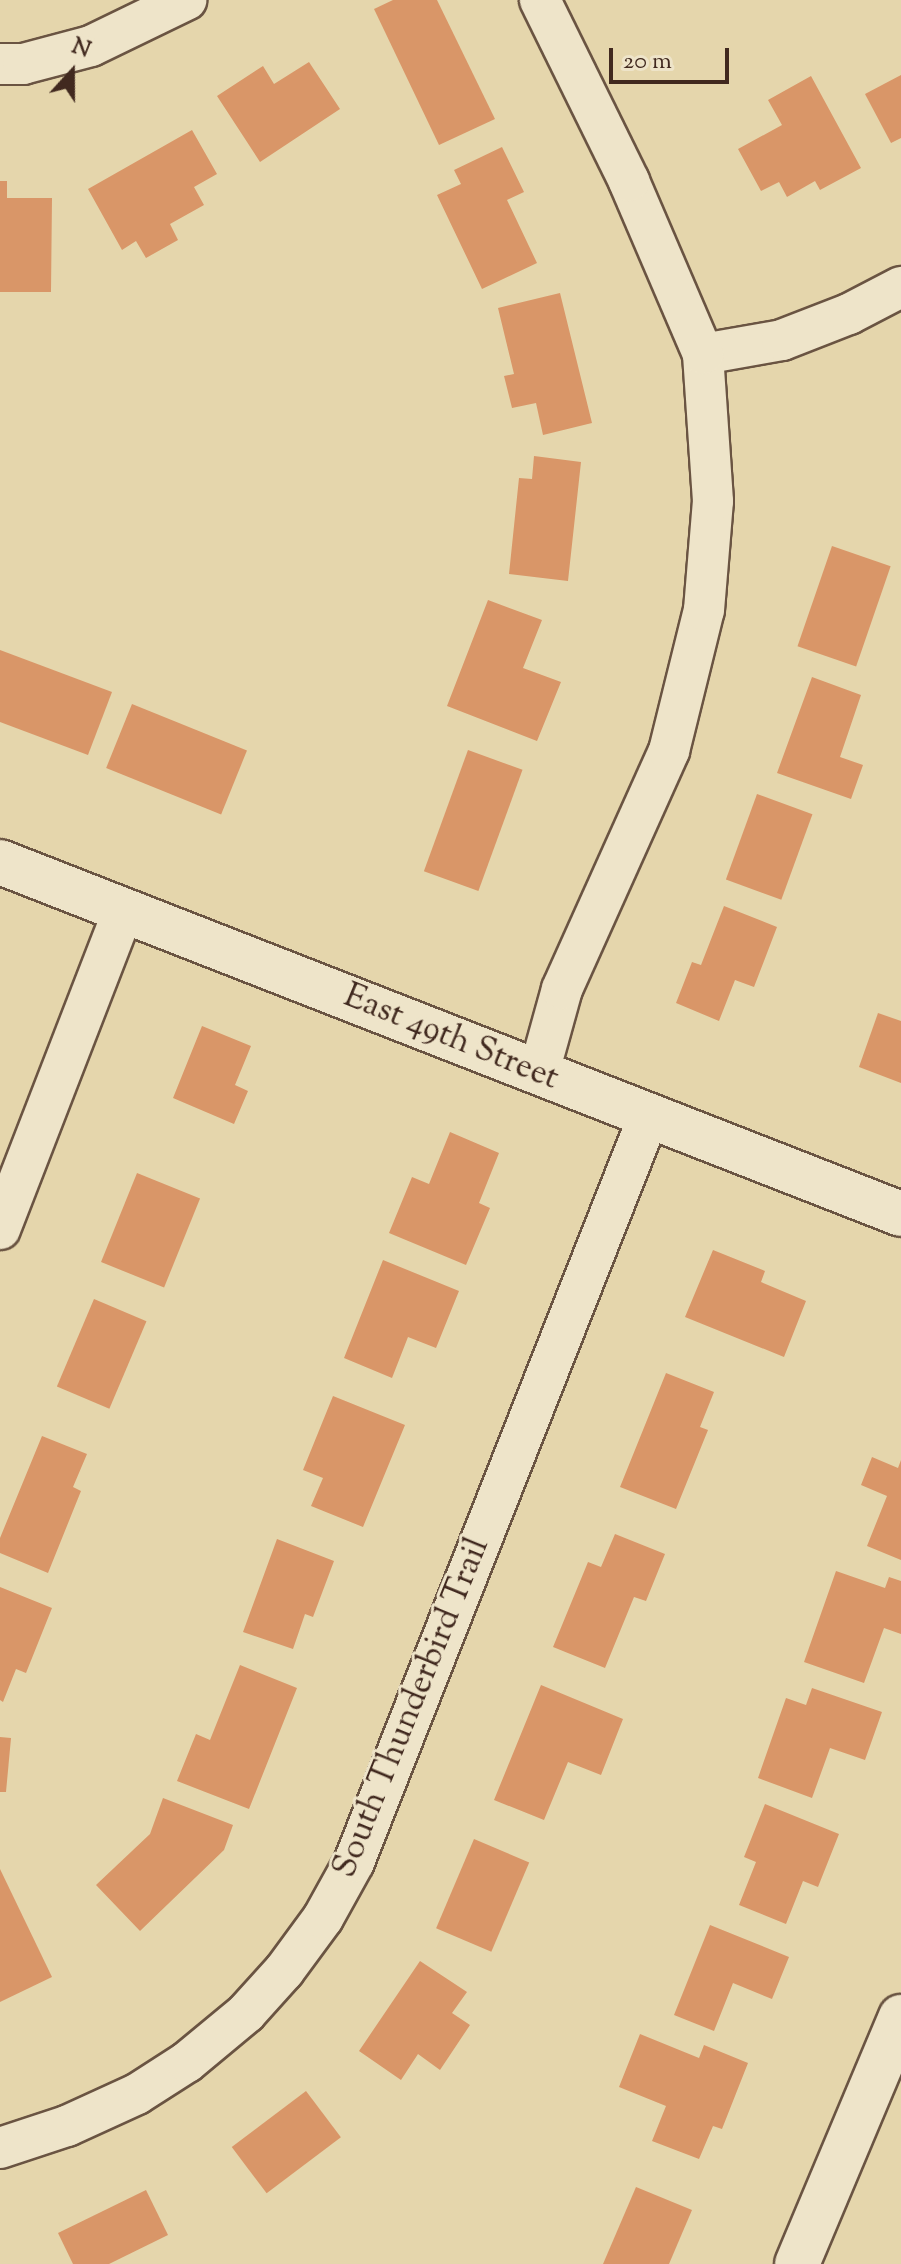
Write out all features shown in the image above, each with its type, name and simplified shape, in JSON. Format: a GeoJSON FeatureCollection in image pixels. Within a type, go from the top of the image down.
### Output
{"type":"FeatureCollection","features":[{"type":"Feature","properties":{"kind":"street"},"geometry":{"type":"LineString","coordinates":[[0,64],[23,64],[91,46],[186,0]]}},
{"type":"Feature","properties":{"kind":"street"},"geometry":{"type":"LineString","coordinates":[[539,1072],[562,989],[669,751],[704,610],[713,501],[703,354],[629,181],[540,0]]}},
{"type":"Feature","properties":{"kind":"street"},"geometry":{"type":"LineString","coordinates":[[703,354],[782,340],[849,314],[901,287]]}},
{"type":"Feature","properties":{"kind":"street","name":"East 49th Street"},"geometry":{"type":"LineString","coordinates":[[0,862],[539,1072],[648,1118],[901,1214]]}},
{"type":"Feature","properties":{"kind":"street"},"geometry":{"type":"LineString","coordinates":[[0,1229],[124,910]]}},
{"type":"Feature","properties":{"kind":"street","name":"South Thunderbird Trail"},"geometry":{"type":"LineString","coordinates":[[0,2148],[67,2126],[137,2094],[187,2062],[246,2013],[284,1971],[323,1918],[354,1862],[648,1118]]}},
{"type":"Feature","properties":{"kind":"street"},"geometry":{"type":"LineString","coordinates":[[797,2264],[889,2086],[901,2017]]}},
{"type":"Feature","properties":{"kind":"building"},"geometry":{"type":"Polygon","coordinates":[[[393,0],[437,0],[495,119],[439,145],[374,9],[393,0]]]}},
{"type":"Feature","properties":{"kind":"building"},"geometry":{"type":"Polygon","coordinates":[[[309,62],[340,109],[260,162],[217,96],[263,66],[274,84],[309,62]]]}},
{"type":"Feature","properties":{"kind":"building"},"geometry":{"type":"Polygon","coordinates":[[[901,75],[901,138],[891,143],[865,94],[901,75]]]}},
{"type":"Feature","properties":{"kind":"building"},"geometry":{"type":"Polygon","coordinates":[[[811,76],[861,168],[820,190],[815,181],[787,197],[779,182],[761,191],[738,149],[782,125],[768,100],[811,76]]]}},
{"type":"Feature","properties":{"kind":"building"},"geometry":{"type":"Polygon","coordinates":[[[192,130],[217,174],[194,187],[204,205],[170,224],[178,240],[146,258],[136,241],[122,250],[88,189],[192,130]]]}},
{"type":"Feature","properties":{"kind":"building"},"geometry":{"type":"Polygon","coordinates":[[[502,147],[524,192],[507,200],[537,263],[482,289],[437,195],[461,184],[454,170],[502,147]]]}},
{"type":"Feature","properties":{"kind":"building"},"geometry":{"type":"Polygon","coordinates":[[[0,181],[7,181],[7,198],[52,198],[51,292],[0,292],[0,181]]]}},
{"type":"Feature","properties":{"kind":"building"},"geometry":{"type":"Polygon","coordinates":[[[560,293],[592,423],[543,435],[536,403],[512,408],[504,376],[514,374],[498,308],[560,293]]]}},
{"type":"Feature","properties":{"kind":"building"},"geometry":{"type":"Polygon","coordinates":[[[534,456],[581,462],[568,581],[509,574],[519,478],[532,479],[534,456]]]}},
{"type":"Feature","properties":{"kind":"building"},"geometry":{"type":"Polygon","coordinates":[[[832,546],[891,566],[856,666],[797,646],[832,546]]]}},
{"type":"Feature","properties":{"kind":"building"},"geometry":{"type":"Polygon","coordinates":[[[488,600],[542,620],[523,668],[561,682],[537,741],[447,706],[488,600]]]}},
{"type":"Feature","properties":{"kind":"building"},"geometry":{"type":"Polygon","coordinates":[[[0,650],[112,692],[88,755],[0,722],[0,650]]]}},
{"type":"Feature","properties":{"kind":"building"},"geometry":{"type":"Polygon","coordinates":[[[812,677],[861,695],[840,757],[863,765],[851,799],[777,773],[812,677]]]}},
{"type":"Feature","properties":{"kind":"building"},"geometry":{"type":"Polygon","coordinates":[[[132,704],[247,750],[221,814],[106,768],[132,704]]]}},
{"type":"Feature","properties":{"kind":"building"},"geometry":{"type":"Polygon","coordinates":[[[468,750],[523,770],[478,891],[424,871],[468,750]]]}},
{"type":"Feature","properties":{"kind":"building"},"geometry":{"type":"Polygon","coordinates":[[[757,794],[812,814],[781,900],[726,880],[757,794]]]}},
{"type":"Feature","properties":{"kind":"building"},"geometry":{"type":"Polygon","coordinates":[[[724,906],[777,927],[754,987],[735,980],[719,1021],[676,1003],[692,962],[701,965],[724,906]]]}},
{"type":"Feature","properties":{"kind":"building"},"geometry":{"type":"Polygon","coordinates":[[[878,1013],[901,1021],[901,1083],[859,1067],[878,1013]]]}},
{"type":"Feature","properties":{"kind":"building"},"geometry":{"type":"Polygon","coordinates":[[[202,1026],[251,1046],[235,1085],[248,1091],[234,1124],[173,1098],[202,1026]]]}},
{"type":"Feature","properties":{"kind":"building"},"geometry":{"type":"Polygon","coordinates":[[[450,1132],[499,1153],[479,1203],[490,1208],[466,1265],[389,1233],[412,1177],[429,1184],[450,1132]]]}},
{"type":"Feature","properties":{"kind":"building"},"geometry":{"type":"Polygon","coordinates":[[[137,1173],[200,1198],[164,1287],[101,1262],[137,1173]]]}},
{"type":"Feature","properties":{"kind":"building"},"geometry":{"type":"Polygon","coordinates":[[[713,1250],[765,1271],[761,1282],[806,1301],[784,1357],[685,1317],[713,1250]]]}},
{"type":"Feature","properties":{"kind":"building"},"geometry":{"type":"Polygon","coordinates":[[[383,1260],[459,1291],[436,1348],[408,1337],[392,1378],[344,1358],[383,1260]]]}},
{"type":"Feature","properties":{"kind":"building"},"geometry":{"type":"Polygon","coordinates":[[[94,1299],[146,1321],[109,1409],[57,1386],[94,1299]]]}},
{"type":"Feature","properties":{"kind":"building"},"geometry":{"type":"Polygon","coordinates":[[[666,1373],[714,1392],[700,1427],[708,1430],[676,1509],[620,1487],[666,1373]]]}},
{"type":"Feature","properties":{"kind":"building"},"geometry":{"type":"Polygon","coordinates":[[[333,1396],[405,1425],[363,1527],[311,1506],[323,1478],[303,1470],[333,1396]]]}},
{"type":"Feature","properties":{"kind":"building"},"geometry":{"type":"Polygon","coordinates":[[[42,1436],[87,1454],[73,1487],[81,1491],[48,1573],[0,1553],[0,1538],[42,1436]]]}},
{"type":"Feature","properties":{"kind":"building"},"geometry":{"type":"Polygon","coordinates":[[[872,1457],[898,1468],[901,1460],[901,1560],[867,1546],[887,1496],[861,1485],[872,1457]]]}},
{"type":"Feature","properties":{"kind":"building"},"geometry":{"type":"Polygon","coordinates":[[[615,1534],[665,1554],[646,1601],[634,1597],[605,1668],[553,1647],[588,1562],[601,1567],[615,1534]]]}},
{"type":"Feature","properties":{"kind":"building"},"geometry":{"type":"Polygon","coordinates":[[[277,1539],[334,1561],[313,1617],[305,1614],[293,1649],[243,1632],[277,1539]]]}},
{"type":"Feature","properties":{"kind":"building"},"geometry":{"type":"Polygon","coordinates":[[[836,1571],[885,1588],[889,1577],[901,1581],[901,1634],[884,1628],[864,1683],[804,1662],[836,1571]]]}},
{"type":"Feature","properties":{"kind":"building"},"geometry":{"type":"Polygon","coordinates":[[[0,1587],[52,1608],[26,1673],[16,1669],[3,1702],[0,1700],[0,1587]]]}},
{"type":"Feature","properties":{"kind":"building"},"geometry":{"type":"Polygon","coordinates":[[[240,1665],[297,1688],[249,1809],[177,1781],[196,1734],[210,1740],[240,1665]]]}},
{"type":"Feature","properties":{"kind":"building"},"geometry":{"type":"Polygon","coordinates":[[[541,1685],[623,1719],[601,1775],[568,1762],[544,1820],[494,1800],[541,1685]]]}},
{"type":"Feature","properties":{"kind":"building"},"geometry":{"type":"Polygon","coordinates":[[[812,1688],[882,1712],[865,1760],[830,1748],[812,1798],[758,1778],[786,1698],[806,1705],[812,1688]]]}},
{"type":"Feature","properties":{"kind":"building"},"geometry":{"type":"Polygon","coordinates":[[[0,1737],[11,1738],[6,1792],[0,1792],[0,1737]]]}},
{"type":"Feature","properties":{"kind":"building"},"geometry":{"type":"Polygon","coordinates":[[[163,1798],[233,1825],[224,1850],[140,1931],[96,1885],[150,1834],[163,1798]]]}},
{"type":"Feature","properties":{"kind":"building"},"geometry":{"type":"Polygon","coordinates":[[[765,1804],[839,1834],[818,1887],[803,1881],[786,1924],[739,1905],[756,1862],[744,1857],[765,1804]]]}},
{"type":"Feature","properties":{"kind":"building"},"geometry":{"type":"Polygon","coordinates":[[[474,1839],[529,1862],[491,1952],[436,1928],[474,1839]]]}},
{"type":"Feature","properties":{"kind":"building"},"geometry":{"type":"Polygon","coordinates":[[[0,1869],[52,1977],[0,2002],[0,1869]]]}},
{"type":"Feature","properties":{"kind":"building"},"geometry":{"type":"Polygon","coordinates":[[[710,1925],[789,1957],[772,1999],[733,1983],[714,2031],[674,2015],[710,1925]]]}},
{"type":"Feature","properties":{"kind":"building"},"geometry":{"type":"Polygon","coordinates":[[[420,1961],[467,1992],[452,2013],[470,2025],[440,2070],[418,2054],[401,2080],[359,2051],[420,1961]]]}},
{"type":"Feature","properties":{"kind":"building"},"geometry":{"type":"Polygon","coordinates":[[[640,2034],[699,2058],[704,2045],[748,2063],[722,2129],[713,2126],[699,2159],[652,2141],[666,2106],[619,2087],[640,2034]]]}},
{"type":"Feature","properties":{"kind":"building"},"geometry":{"type":"Polygon","coordinates":[[[306,2091],[341,2137],[267,2193],[232,2147],[306,2091]]]}},
{"type":"Feature","properties":{"kind":"building"},"geometry":{"type":"Polygon","coordinates":[[[636,2187],[692,2210],[669,2264],[603,2264],[636,2187]]]}},
{"type":"Feature","properties":{"kind":"building"},"geometry":{"type":"Polygon","coordinates":[[[146,2190],[168,2235],[109,2264],[73,2264],[58,2233],[146,2190]]]}}]}
